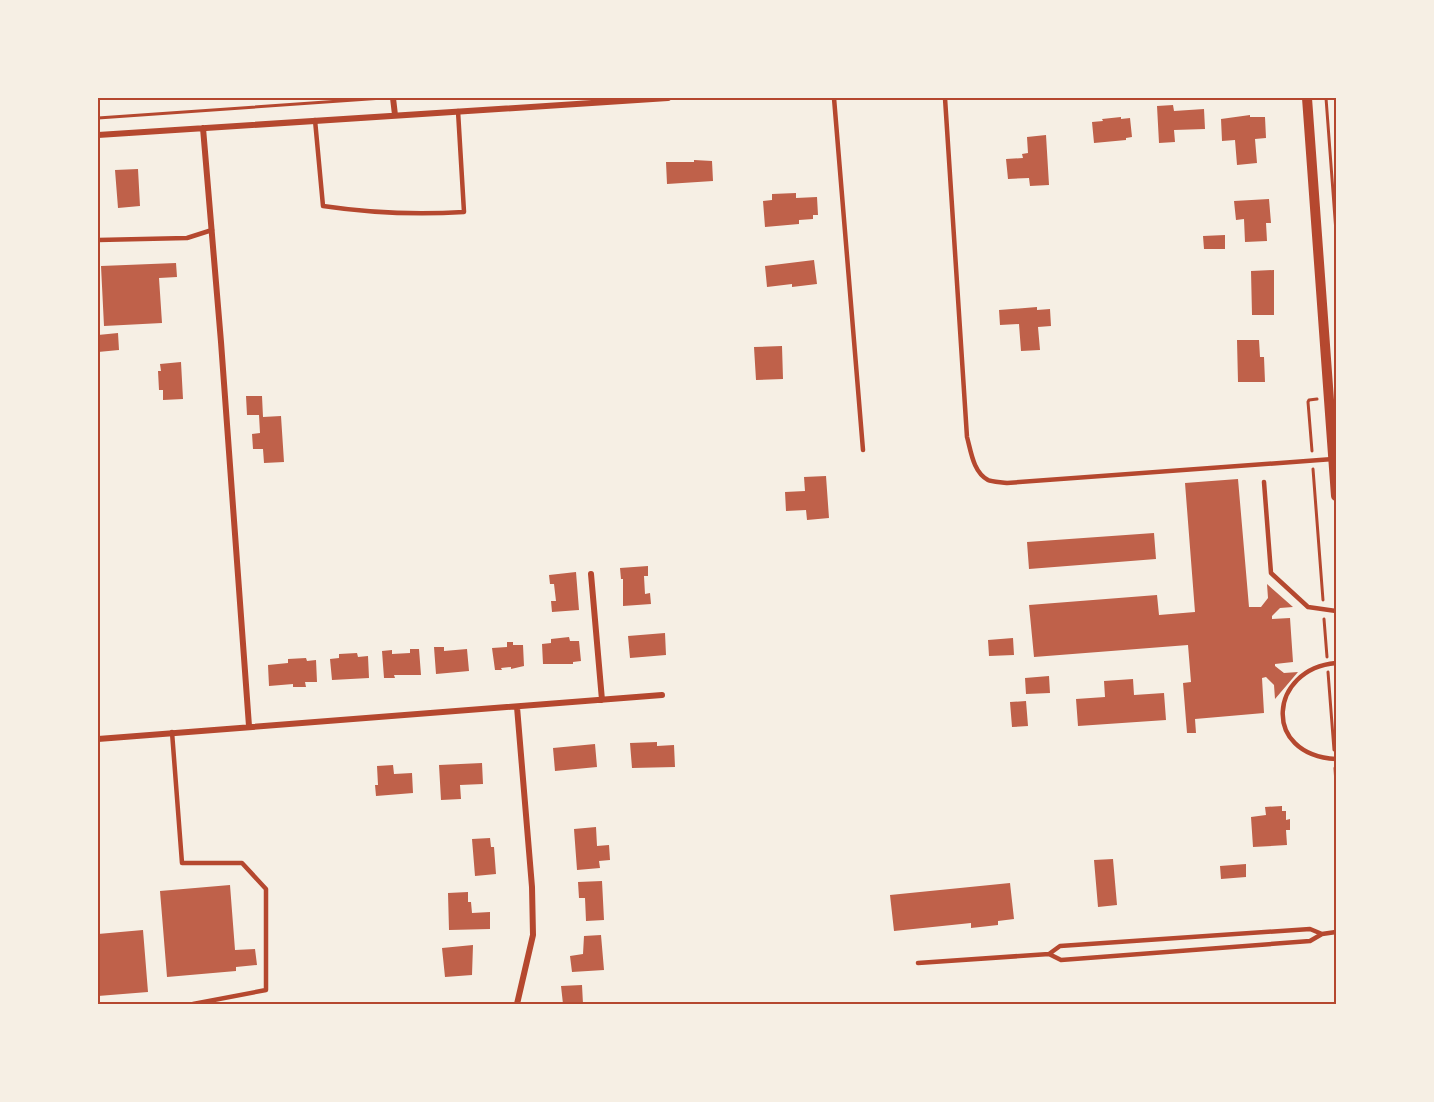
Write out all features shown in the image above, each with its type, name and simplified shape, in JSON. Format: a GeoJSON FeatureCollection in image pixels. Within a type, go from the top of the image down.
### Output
{"type":"FeatureCollection","features":[{"type":"Feature","properties":{"kind":"street"},"geometry":{"type":"LineString","coordinates":[[393,98],[395,115]]}},
{"type":"Feature","properties":{"kind":"street"},"geometry":{"type":"LineString","coordinates":[[98,135],[666,98]]}},
{"type":"Feature","properties":{"kind":"street"},"geometry":{"type":"LineString","coordinates":[[1307,98],[1333,376],[1330,396],[1336,496]]}},
{"type":"Feature","properties":{"kind":"street"},"geometry":{"type":"LineString","coordinates":[[203,128],[249,726]]}},
{"type":"Feature","properties":{"kind":"street"},"geometry":{"type":"LineString","coordinates":[[591,574],[602,700]]}},
{"type":"Feature","properties":{"kind":"street"},"geometry":{"type":"LineString","coordinates":[[98,739],[662,695]]}},
{"type":"Feature","properties":{"kind":"street"},"geometry":{"type":"LineString","coordinates":[[517,707],[532,886],[533,935],[517,1005]]}},
{"type":"Feature","properties":{"kind":"lane"},"geometry":{"type":"LineString","coordinates":[[834,98],[864,450]]}},
{"type":"Feature","properties":{"kind":"lane"},"geometry":{"type":"LineString","coordinates":[[945,98],[968,437],[972,458],[977,469],[988,480],[1007,483],[1334,459]]}},
{"type":"Feature","properties":{"kind":"lane"},"geometry":{"type":"LineString","coordinates":[[315,120],[323,206],[361,212],[401,214],[464,212],[458,111]]}},
{"type":"Feature","properties":{"kind":"lane"},"geometry":{"type":"LineString","coordinates":[[98,240],[187,238],[212,231]]}},
{"type":"Feature","properties":{"kind":"lane"},"geometry":{"type":"LineString","coordinates":[[1264,482],[1271,573],[1308,607],[1336,611]]}},
{"type":"Feature","properties":{"kind":"lane"},"geometry":{"type":"LineString","coordinates":[[1336,663],[1307,673],[1292,684],[1284,705],[1284,727],[1290,740],[1320,757],[1336,759]]}},
{"type":"Feature","properties":{"kind":"lane"},"geometry":{"type":"LineString","coordinates":[[172,732],[182,863],[242,863],[266,889],[266,990],[193,1005]]}},
{"type":"Feature","properties":{"kind":"lane"},"geometry":{"type":"LineString","coordinates":[[918,963],[1049,954],[1060,946],[1310,929],[1322,934]]}},
{"type":"Feature","properties":{"kind":"lane"},"geometry":{"type":"LineString","coordinates":[[1049,954],[1060,960],[1280,944],[1310,941],[1322,934],[1336,932]]}},
{"type":"Feature","properties":{"kind":"path"},"geometry":{"type":"LineString","coordinates":[[98,118],[385,98]]}},
{"type":"Feature","properties":{"kind":"path"},"geometry":{"type":"LineString","coordinates":[[1326,98],[1336,232]]}},
{"type":"Feature","properties":{"kind":"path"},"geometry":{"type":"LineString","coordinates":[[1330,396],[1308,402],[1336,759],[1336,784]]}},
{"type":"Feature","properties":{"kind":"building"},"geometry":{"type":"Polygon","coordinates":[[[1173,105],[1174,111],[1204,109],[1205,129],[1174,130],[1175,142],[1159,143],[1157,106],[1173,105]]]}},
{"type":"Feature","properties":{"kind":"building"},"geometry":{"type":"Polygon","coordinates":[[[1250,115],[1250,117],[1265,117],[1266,138],[1255,139],[1257,163],[1237,165],[1235,140],[1222,141],[1221,119],[1250,115]]]}},
{"type":"Feature","properties":{"kind":"building"},"geometry":{"type":"Polygon","coordinates":[[[1121,117],[1121,119],[1130,118],[1132,137],[1126,140],[1094,143],[1092,122],[1121,117]]]}},
{"type":"Feature","properties":{"kind":"building"},"geometry":{"type":"Polygon","coordinates":[[[1046,135],[1049,185],[1030,186],[1029,178],[1008,179],[1006,159],[1023,158],[1022,154],[1028,153],[1027,137],[1046,135]]]}},
{"type":"Feature","properties":{"kind":"building"},"geometry":{"type":"Polygon","coordinates":[[[694,160],[712,161],[713,181],[667,184],[666,162],[694,162],[694,160]]]}},
{"type":"Feature","properties":{"kind":"building"},"geometry":{"type":"Polygon","coordinates":[[[138,169],[140,206],[118,208],[115,170],[138,169]]]}},
{"type":"Feature","properties":{"kind":"building"},"geometry":{"type":"Polygon","coordinates":[[[796,193],[796,198],[817,197],[818,215],[813,215],[813,219],[799,220],[799,224],[765,227],[763,201],[772,200],[772,194],[796,193]]]}},
{"type":"Feature","properties":{"kind":"building"},"geometry":{"type":"Polygon","coordinates":[[[1269,199],[1271,223],[1266,223],[1267,241],[1245,242],[1244,219],[1236,220],[1234,201],[1269,199]]]}},
{"type":"Feature","properties":{"kind":"building"},"geometry":{"type":"Polygon","coordinates":[[[1225,235],[1225,249],[1204,249],[1203,236],[1225,235]]]}},
{"type":"Feature","properties":{"kind":"building"},"geometry":{"type":"Polygon","coordinates":[[[814,260],[817,284],[767,287],[765,266],[814,260]]]}},
{"type":"Feature","properties":{"kind":"building"},"geometry":{"type":"Polygon","coordinates":[[[176,263],[177,277],[159,278],[162,323],[104,326],[101,266],[176,263]]]}},
{"type":"Feature","properties":{"kind":"building"},"geometry":{"type":"Polygon","coordinates":[[[1274,270],[1274,315],[1252,315],[1251,271],[1274,270]]]}},
{"type":"Feature","properties":{"kind":"building"},"geometry":{"type":"Polygon","coordinates":[[[1037,307],[1037,310],[1050,309],[1051,326],[1038,327],[1040,350],[1021,351],[1019,324],[1000,325],[999,310],[1037,307]]]}},
{"type":"Feature","properties":{"kind":"building"},"geometry":{"type":"Polygon","coordinates":[[[118,333],[119,350],[98,352],[98,335],[118,333]]]}},
{"type":"Feature","properties":{"kind":"building"},"geometry":{"type":"Polygon","coordinates":[[[1237,340],[1259,340],[1260,357],[1264,357],[1265,382],[1238,382],[1237,340]]]}},
{"type":"Feature","properties":{"kind":"building"},"geometry":{"type":"Polygon","coordinates":[[[782,346],[783,379],[756,380],[754,347],[782,346]]]}},
{"type":"Feature","properties":{"kind":"building"},"geometry":{"type":"Polygon","coordinates":[[[181,362],[183,399],[163,400],[163,390],[159,390],[160,364],[181,362]]]}},
{"type":"Feature","properties":{"kind":"building"},"geometry":{"type":"Polygon","coordinates":[[[246,396],[262,396],[263,417],[281,416],[284,462],[264,463],[263,449],[253,449],[252,434],[260,433],[259,415],[247,415],[246,396]]]}},
{"type":"Feature","properties":{"kind":"building"},"geometry":{"type":"Polygon","coordinates":[[[826,476],[829,518],[807,520],[806,510],[786,511],[785,492],[805,491],[804,477],[826,476]]]}},
{"type":"Feature","properties":{"kind":"building"},"geometry":{"type":"Polygon","coordinates":[[[1238,479],[1249,607],[1261,607],[1268,598],[1267,584],[1293,607],[1280,608],[1272,616],[1272,619],[1290,618],[1293,662],[1275,664],[1275,666],[1284,673],[1298,672],[1275,699],[1274,685],[1266,677],[1262,678],[1264,713],[1195,719],[1196,733],[1187,733],[1183,683],[1191,682],[1188,645],[1034,657],[1029,605],[1157,595],[1159,615],[1195,612],[1185,483],[1238,479]]]}},
{"type":"Feature","properties":{"kind":"building"},"geometry":{"type":"Polygon","coordinates":[[[1154,533],[1156,559],[1029,569],[1027,542],[1154,533]]]}},
{"type":"Feature","properties":{"kind":"building"},"geometry":{"type":"Polygon","coordinates":[[[648,566],[648,576],[644,576],[645,594],[650,593],[651,604],[623,606],[623,579],[621,579],[620,568],[648,566]]]}},
{"type":"Feature","properties":{"kind":"building"},"geometry":{"type":"Polygon","coordinates":[[[576,572],[579,610],[552,612],[551,601],[556,601],[554,584],[550,584],[549,575],[576,572]]]}},
{"type":"Feature","properties":{"kind":"building"},"geometry":{"type":"Polygon","coordinates":[[[665,633],[666,655],[630,658],[628,636],[665,633]]]}},
{"type":"Feature","properties":{"kind":"building"},"geometry":{"type":"Polygon","coordinates":[[[569,637],[570,641],[579,641],[581,661],[573,662],[573,664],[543,664],[542,644],[551,643],[551,639],[569,637]]]}},
{"type":"Feature","properties":{"kind":"building"},"geometry":{"type":"Polygon","coordinates":[[[1013,638],[1014,655],[989,656],[988,640],[1013,638]]]}},
{"type":"Feature","properties":{"kind":"building"},"geometry":{"type":"Polygon","coordinates":[[[507,642],[513,642],[513,645],[523,645],[524,666],[495,670],[492,648],[507,647],[507,642]]]}},
{"type":"Feature","properties":{"kind":"building"},"geometry":{"type":"Polygon","coordinates":[[[434,647],[444,647],[444,651],[467,649],[469,671],[436,674],[434,647]]]}},
{"type":"Feature","properties":{"kind":"building"},"geometry":{"type":"Polygon","coordinates":[[[410,649],[419,649],[421,675],[394,675],[395,678],[384,678],[382,651],[392,650],[392,654],[410,653],[410,649]]]}},
{"type":"Feature","properties":{"kind":"building"},"geometry":{"type":"Polygon","coordinates":[[[357,653],[358,657],[368,656],[369,678],[332,680],[330,659],[339,658],[339,654],[357,653]]]}},
{"type":"Feature","properties":{"kind":"building"},"geometry":{"type":"Polygon","coordinates":[[[306,658],[307,661],[316,660],[317,682],[305,682],[306,687],[293,687],[293,684],[269,686],[268,665],[288,663],[288,659],[306,658]]]}},
{"type":"Feature","properties":{"kind":"building"},"geometry":{"type":"Polygon","coordinates":[[[1049,676],[1050,693],[1026,694],[1025,678],[1049,676]]]}},
{"type":"Feature","properties":{"kind":"building"},"geometry":{"type":"Polygon","coordinates":[[[1133,679],[1134,695],[1164,693],[1166,720],[1078,726],[1076,699],[1105,697],[1104,681],[1133,679]]]}},
{"type":"Feature","properties":{"kind":"building"},"geometry":{"type":"Polygon","coordinates":[[[1026,701],[1028,726],[1012,727],[1010,702],[1026,701]]]}},
{"type":"Feature","properties":{"kind":"building"},"geometry":{"type":"Polygon","coordinates":[[[657,742],[657,746],[674,745],[675,767],[632,768],[630,743],[657,742]]]}},
{"type":"Feature","properties":{"kind":"building"},"geometry":{"type":"Polygon","coordinates":[[[595,744],[597,767],[555,771],[553,748],[595,744]]]}},
{"type":"Feature","properties":{"kind":"building"},"geometry":{"type":"Polygon","coordinates":[[[482,763],[483,784],[460,785],[461,799],[441,800],[439,765],[482,763]]]}},
{"type":"Feature","properties":{"kind":"building"},"geometry":{"type":"Polygon","coordinates":[[[393,765],[394,774],[412,773],[413,793],[376,796],[377,766],[393,765]]]}},
{"type":"Feature","properties":{"kind":"building"},"geometry":{"type":"Polygon","coordinates":[[[1282,806],[1282,811],[1286,811],[1286,820],[1290,819],[1290,830],[1286,830],[1287,845],[1253,847],[1251,817],[1266,815],[1265,807],[1282,806]]]}},
{"type":"Feature","properties":{"kind":"building"},"geometry":{"type":"Polygon","coordinates":[[[596,827],[597,846],[609,845],[610,860],[599,861],[600,868],[577,870],[574,829],[596,827]]]}},
{"type":"Feature","properties":{"kind":"building"},"geometry":{"type":"Polygon","coordinates":[[[490,838],[491,847],[494,847],[496,874],[475,876],[472,839],[490,838]]]}},
{"type":"Feature","properties":{"kind":"building"},"geometry":{"type":"Polygon","coordinates":[[[1113,859],[1117,905],[1098,907],[1094,860],[1113,859]]]}},
{"type":"Feature","properties":{"kind":"building"},"geometry":{"type":"Polygon","coordinates":[[[1246,864],[1246,877],[1221,879],[1220,866],[1246,864]]]}},
{"type":"Feature","properties":{"kind":"building"},"geometry":{"type":"Polygon","coordinates":[[[602,881],[604,920],[586,921],[585,898],[579,898],[578,882],[602,881]]]}},
{"type":"Feature","properties":{"kind":"building"},"geometry":{"type":"Polygon","coordinates":[[[1010,883],[1014,919],[998,921],[998,925],[971,928],[971,923],[894,931],[890,895],[1010,883]]]}},
{"type":"Feature","properties":{"kind":"building"},"geometry":{"type":"Polygon","coordinates":[[[230,885],[235,950],[255,949],[257,965],[236,967],[236,971],[167,977],[160,891],[230,885]]]}},
{"type":"Feature","properties":{"kind":"building"},"geometry":{"type":"Polygon","coordinates":[[[468,892],[468,902],[471,902],[472,913],[490,912],[490,929],[449,930],[448,893],[468,892]]]}},
{"type":"Feature","properties":{"kind":"building"},"geometry":{"type":"Polygon","coordinates":[[[143,930],[148,992],[98,996],[98,934],[143,930]]]}},
{"type":"Feature","properties":{"kind":"building"},"geometry":{"type":"Polygon","coordinates":[[[601,935],[604,970],[572,972],[570,956],[583,954],[584,936],[601,935]]]}},
{"type":"Feature","properties":{"kind":"building"},"geometry":{"type":"Polygon","coordinates":[[[473,945],[472,975],[445,977],[442,948],[473,945]]]}},
{"type":"Feature","properties":{"kind":"building"},"geometry":{"type":"Polygon","coordinates":[[[582,985],[583,1004],[563,1004],[561,986],[582,985]]]}}]}
